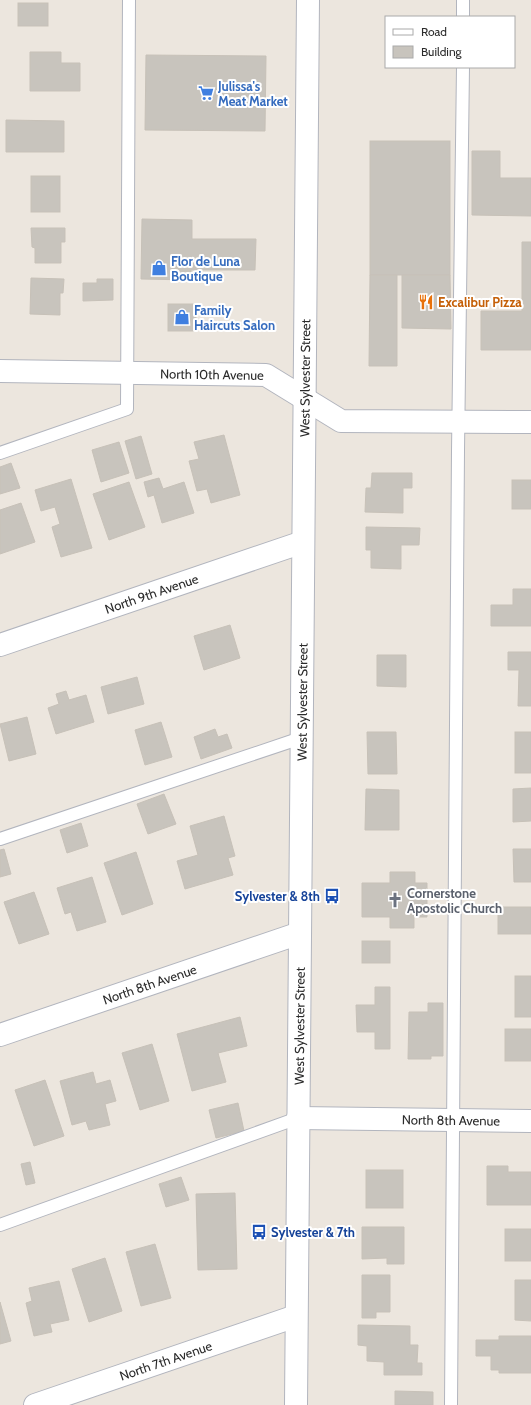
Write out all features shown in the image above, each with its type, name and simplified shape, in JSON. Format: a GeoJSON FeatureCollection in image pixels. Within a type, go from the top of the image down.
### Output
{"type":"FeatureCollection","features":[{"type":"Feature","properties":{"kind":"street","name":"West Sylvester Street"},"geometry":{"type":"LineString","coordinates":[[296,1405],[308,0]]}},
{"type":"Feature","properties":{"kind":"street","name":"North 10th Avenue"},"geometry":{"type":"LineString","coordinates":[[0,371],[266,375],[341,421],[531,422]]}},
{"type":"Feature","properties":{"kind":"street","name":"North 9th Avenue"},"geometry":{"type":"LineString","coordinates":[[0,645],[303,542]]}},
{"type":"Feature","properties":{"kind":"street","name":"North 8th Avenue"},"geometry":{"type":"LineString","coordinates":[[0,1035],[300,933]]}},
{"type":"Feature","properties":{"kind":"street","name":"North 8th Avenue"},"geometry":{"type":"LineString","coordinates":[[298,1118],[531,1121]]}},
{"type":"Feature","properties":{"kind":"street","name":"North 7th Avenue"},"geometry":{"type":"LineString","coordinates":[[35,1405],[296,1316]]}},
{"type":"Feature","properties":{"kind":"lane"},"geometry":{"type":"LineString","coordinates":[[0,453],[127,409],[129,0]]}},
{"type":"Feature","properties":{"kind":"lane"},"geometry":{"type":"LineString","coordinates":[[463,0],[463,16]]}},
{"type":"Feature","properties":{"kind":"lane"},"geometry":{"type":"LineString","coordinates":[[451,1405],[462,68]]}},
{"type":"Feature","properties":{"kind":"lane"},"geometry":{"type":"LineString","coordinates":[[0,840],[301,738]]}},
{"type":"Feature","properties":{"kind":"lane"},"geometry":{"type":"LineString","coordinates":[[0,1225],[298,1118]]}},
{"type":"Feature","properties":{"kind":"building"},"geometry":{"type":"Polygon","coordinates":[[[18,3],[48,3],[48,26],[18,26],[18,3]]]}},
{"type":"Feature","properties":{"kind":"building"},"geometry":{"type":"Polygon","coordinates":[[[30,52],[61,52],[61,63],[80,63],[80,91],[30,91],[30,52]]]}},
{"type":"Feature","properties":{"kind":"building","name":"Julissa's Meat Market"},"geometry":{"type":"Polygon","coordinates":[[[146,55],[266,56],[265,131],[145,130],[146,55]]]}},
{"type":"Feature","properties":{"kind":"building"},"geometry":{"type":"Polygon","coordinates":[[[6,120],[64,121],[64,152],[6,152],[6,120]]]}},
{"type":"Feature","properties":{"kind":"building"},"geometry":{"type":"Polygon","coordinates":[[[370,141],[450,141],[450,275],[370,275],[370,141]]]}},
{"type":"Feature","properties":{"kind":"building"},"geometry":{"type":"Polygon","coordinates":[[[472,151],[500,151],[500,178],[531,178],[531,216],[472,215],[472,151]]]}},
{"type":"Feature","properties":{"kind":"building"},"geometry":{"type":"Polygon","coordinates":[[[31,176],[60,176],[60,212],[31,212],[31,176]]]}},
{"type":"Feature","properties":{"kind":"building"},"geometry":{"type":"Polygon","coordinates":[[[142,219],[192,220],[192,239],[256,239],[255,270],[191,270],[191,280],[141,279],[142,219]]]}},
{"type":"Feature","properties":{"kind":"building"},"geometry":{"type":"Polygon","coordinates":[[[31,228],[65,228],[65,242],[61,242],[61,263],[35,263],[35,248],[32,247],[31,228]]]}},
{"type":"Feature","properties":{"kind":"building"},"geometry":{"type":"Polygon","coordinates":[[[522,242],[531,242],[531,350],[481,350],[481,311],[522,311],[522,242]]]}},
{"type":"Feature","properties":{"kind":"building"},"geometry":{"type":"Polygon","coordinates":[[[370,275],[397,275],[397,366],[369,366],[370,275]]]}},
{"type":"Feature","properties":{"kind":"building","name":"Excalibur Pizza"},"geometry":{"type":"Polygon","coordinates":[[[402,275],[450,275],[451,329],[402,328],[402,275]]]}},
{"type":"Feature","properties":{"kind":"building"},"geometry":{"type":"Polygon","coordinates":[[[31,278],[64,279],[63,293],[60,293],[60,315],[30,314],[31,278]]]}},
{"type":"Feature","properties":{"kind":"building"},"geometry":{"type":"Polygon","coordinates":[[[97,279],[113,279],[113,300],[83,301],[83,283],[97,283],[97,279]]]}},
{"type":"Feature","properties":{"kind":"building","name":"Family Haircuts Salon"},"geometry":{"type":"Polygon","coordinates":[[[168,304],[196,304],[196,331],[168,331],[168,304]]]}},
{"type":"Feature","properties":{"kind":"building"},"geometry":{"type":"Polygon","coordinates":[[[224,435],[240,495],[211,503],[207,489],[197,491],[189,461],[199,459],[194,442],[224,435]]]}},
{"type":"Feature","properties":{"kind":"building"},"geometry":{"type":"Polygon","coordinates":[[[141,436],[152,474],[136,479],[125,441],[141,436]]]}},
{"type":"Feature","properties":{"kind":"building"},"geometry":{"type":"Polygon","coordinates":[[[119,442],[129,473],[101,482],[92,450],[119,442]]]}},
{"type":"Feature","properties":{"kind":"building"},"geometry":{"type":"Polygon","coordinates":[[[11,463],[20,488],[0,494],[0,467],[11,463]]]}},
{"type":"Feature","properties":{"kind":"building"},"geometry":{"type":"Polygon","coordinates":[[[372,473],[412,473],[412,488],[403,488],[403,513],[365,512],[366,488],[371,488],[372,473]]]}},
{"type":"Feature","properties":{"kind":"building"},"geometry":{"type":"Polygon","coordinates":[[[159,478],[163,489],[184,482],[194,513],[162,523],[154,495],[148,497],[144,482],[159,478]]]}},
{"type":"Feature","properties":{"kind":"building"},"geometry":{"type":"Polygon","coordinates":[[[71,479],[92,548],[61,557],[52,527],[60,524],[55,507],[41,511],[35,490],[71,479]]]}},
{"type":"Feature","properties":{"kind":"building"},"geometry":{"type":"Polygon","coordinates":[[[512,480],[531,480],[531,509],[512,509],[512,480]]]}},
{"type":"Feature","properties":{"kind":"building"},"geometry":{"type":"Polygon","coordinates":[[[129,482],[145,527],[109,540],[93,494],[129,482]]]}},
{"type":"Feature","properties":{"kind":"building"},"geometry":{"type":"Polygon","coordinates":[[[21,503],[35,542],[0,554],[0,510],[21,503]]]}},
{"type":"Feature","properties":{"kind":"building"},"geometry":{"type":"Polygon","coordinates":[[[366,527],[420,528],[419,545],[401,545],[401,569],[371,568],[371,550],[366,550],[366,527]]]}},
{"type":"Feature","properties":{"kind":"building"},"geometry":{"type":"Polygon","coordinates":[[[513,589],[531,589],[531,626],[491,626],[491,605],[513,605],[513,589]]]}},
{"type":"Feature","properties":{"kind":"building"},"geometry":{"type":"Polygon","coordinates":[[[230,625],[240,658],[204,670],[194,636],[230,625]]]}},
{"type":"Feature","properties":{"kind":"building"},"geometry":{"type":"Polygon","coordinates":[[[508,652],[531,652],[531,706],[518,706],[519,670],[508,670],[508,652]]]}},
{"type":"Feature","properties":{"kind":"building"},"geometry":{"type":"Polygon","coordinates":[[[377,655],[406,655],[406,687],[377,686],[377,655]]]}},
{"type":"Feature","properties":{"kind":"building"},"geometry":{"type":"Polygon","coordinates":[[[137,677],[144,704],[108,714],[101,687],[137,677]]]}},
{"type":"Feature","properties":{"kind":"building"},"geometry":{"type":"Polygon","coordinates":[[[66,691],[69,700],[86,695],[94,722],[56,734],[48,708],[59,704],[56,694],[66,691]]]}},
{"type":"Feature","properties":{"kind":"building"},"geometry":{"type":"Polygon","coordinates":[[[27,717],[36,754],[9,761],[0,724],[27,717]]]}},
{"type":"Feature","properties":{"kind":"building"},"geometry":{"type":"Polygon","coordinates":[[[161,722],[172,757],[145,765],[135,730],[161,722]]]}},
{"type":"Feature","properties":{"kind":"building"},"geometry":{"type":"Polygon","coordinates":[[[215,729],[218,737],[227,734],[232,748],[201,759],[194,737],[215,729]]]}},
{"type":"Feature","properties":{"kind":"building"},"geometry":{"type":"Polygon","coordinates":[[[367,732],[396,732],[397,774],[368,774],[367,732]]]}},
{"type":"Feature","properties":{"kind":"building"},"geometry":{"type":"Polygon","coordinates":[[[515,732],[531,732],[531,773],[515,773],[515,732]]]}},
{"type":"Feature","properties":{"kind":"building"},"geometry":{"type":"Polygon","coordinates":[[[531,788],[531,821],[513,822],[513,789],[531,788]]]}},
{"type":"Feature","properties":{"kind":"building"},"geometry":{"type":"Polygon","coordinates":[[[366,789],[399,790],[399,830],[365,830],[366,789]]]}},
{"type":"Feature","properties":{"kind":"building"},"geometry":{"type":"Polygon","coordinates":[[[164,794],[176,824],[148,834],[137,804],[164,794]]]}},
{"type":"Feature","properties":{"kind":"building"},"geometry":{"type":"Polygon","coordinates":[[[224,816],[235,856],[228,858],[233,875],[185,889],[177,861],[198,855],[190,826],[224,816]]]}},
{"type":"Feature","properties":{"kind":"building"},"geometry":{"type":"Polygon","coordinates":[[[81,823],[88,846],[67,853],[60,830],[81,823]]]}},
{"type":"Feature","properties":{"kind":"building"},"geometry":{"type":"Polygon","coordinates":[[[4,849],[11,874],[0,877],[0,850],[4,849]]]}},
{"type":"Feature","properties":{"kind":"building"},"geometry":{"type":"Polygon","coordinates":[[[513,849],[531,849],[531,882],[514,882],[513,849]]]}},
{"type":"Feature","properties":{"kind":"building"},"geometry":{"type":"Polygon","coordinates":[[[136,852],[153,904],[122,915],[104,863],[136,852]]]}},
{"type":"Feature","properties":{"kind":"building","name":"Cornerstone Apostolic Church"},"geometry":{"type":"Polygon","coordinates":[[[390,872],[415,872],[415,883],[427,883],[427,917],[414,917],[414,928],[390,928],[390,917],[362,917],[362,883],[390,883],[390,872]]]}},
{"type":"Feature","properties":{"kind":"building"},"geometry":{"type":"Polygon","coordinates":[[[92,877],[106,922],[77,931],[71,912],[65,914],[57,888],[92,877]]]}},
{"type":"Feature","properties":{"kind":"building"},"geometry":{"type":"Polygon","coordinates":[[[34,892],[49,934],[19,944],[4,902],[34,892]]]}},
{"type":"Feature","properties":{"kind":"building"},"geometry":{"type":"Polygon","coordinates":[[[498,907],[531,907],[531,934],[498,934],[498,907]]]}},
{"type":"Feature","properties":{"kind":"building"},"geometry":{"type":"Polygon","coordinates":[[[362,941],[390,941],[390,963],[362,963],[362,941]]]}},
{"type":"Feature","properties":{"kind":"building"},"geometry":{"type":"Polygon","coordinates":[[[515,976],[531,976],[531,1017],[515,1017],[515,976]]]}},
{"type":"Feature","properties":{"kind":"building"},"geometry":{"type":"Polygon","coordinates":[[[375,987],[390,987],[390,1049],[375,1049],[375,1032],[357,1032],[356,1005],[375,1005],[375,987]]]}},
{"type":"Feature","properties":{"kind":"building"},"geometry":{"type":"Polygon","coordinates":[[[428,1003],[443,1003],[443,1056],[431,1056],[431,1059],[408,1059],[409,1012],[428,1012],[428,1003]]]}},
{"type":"Feature","properties":{"kind":"building"},"geometry":{"type":"Polygon","coordinates":[[[240,1017],[247,1046],[218,1053],[226,1082],[192,1091],[177,1034],[240,1017]]]}},
{"type":"Feature","properties":{"kind":"building"},"geometry":{"type":"Polygon","coordinates":[[[505,1029],[531,1029],[531,1061],[505,1061],[505,1029]]]}},
{"type":"Feature","properties":{"kind":"building"},"geometry":{"type":"Polygon","coordinates":[[[152,1044],[169,1101],[140,1110],[122,1053],[152,1044]]]}},
{"type":"Feature","properties":{"kind":"building"},"geometry":{"type":"Polygon","coordinates":[[[93,1072],[96,1084],[110,1080],[116,1101],[105,1104],[110,1125],[89,1130],[86,1121],[72,1125],[60,1081],[93,1072]]]}},
{"type":"Feature","properties":{"kind":"building"},"geometry":{"type":"Polygon","coordinates":[[[45,1080],[64,1136],[34,1146],[15,1090],[45,1080]]]}},
{"type":"Feature","properties":{"kind":"building"},"geometry":{"type":"Polygon","coordinates":[[[238,1103],[244,1131],[216,1138],[209,1110],[238,1103]]]}},
{"type":"Feature","properties":{"kind":"building"},"geometry":{"type":"Polygon","coordinates":[[[30,1162],[35,1183],[26,1185],[21,1164],[30,1162]]]}},
{"type":"Feature","properties":{"kind":"building"},"geometry":{"type":"Polygon","coordinates":[[[487,1166],[508,1166],[508,1172],[531,1172],[531,1205],[487,1205],[487,1166]]]}},
{"type":"Feature","properties":{"kind":"building"},"geometry":{"type":"Polygon","coordinates":[[[366,1170],[403,1170],[403,1208],[366,1208],[366,1170]]]}},
{"type":"Feature","properties":{"kind":"building"},"geometry":{"type":"Polygon","coordinates":[[[181,1177],[189,1200],[166,1207],[159,1184],[181,1177]]]}},
{"type":"Feature","properties":{"kind":"building"},"geometry":{"type":"Polygon","coordinates":[[[235,1193],[237,1269],[198,1270],[196,1194],[235,1193]]]}},
{"type":"Feature","properties":{"kind":"building"},"geometry":{"type":"Polygon","coordinates":[[[362,1227],[404,1227],[404,1264],[387,1264],[387,1258],[362,1259],[362,1227]]]}},
{"type":"Feature","properties":{"kind":"building"},"geometry":{"type":"Polygon","coordinates":[[[505,1229],[531,1229],[531,1261],[505,1261],[505,1229]]]}},
{"type":"Feature","properties":{"kind":"building"},"geometry":{"type":"Polygon","coordinates":[[[155,1244],[171,1298],[141,1306],[126,1252],[155,1244]]]}},
{"type":"Feature","properties":{"kind":"building"},"geometry":{"type":"Polygon","coordinates":[[[105,1258],[122,1311],[89,1322],[72,1269],[105,1258]]]}},
{"type":"Feature","properties":{"kind":"building"},"geometry":{"type":"Polygon","coordinates":[[[362,1275],[390,1275],[390,1312],[376,1312],[376,1318],[362,1318],[362,1275]]]}},
{"type":"Feature","properties":{"kind":"building"},"geometry":{"type":"Polygon","coordinates":[[[515,1280],[531,1280],[531,1321],[515,1320],[515,1280]]]}},
{"type":"Feature","properties":{"kind":"building"},"geometry":{"type":"Polygon","coordinates":[[[59,1281],[69,1320],[50,1324],[52,1332],[34,1336],[26,1303],[32,1301],[29,1288],[59,1281]]]}},
{"type":"Feature","properties":{"kind":"building"},"geometry":{"type":"Polygon","coordinates":[[[0,1302],[11,1341],[0,1344],[0,1302]]]}},
{"type":"Feature","properties":{"kind":"building"},"geometry":{"type":"Polygon","coordinates":[[[358,1325],[410,1326],[410,1345],[418,1345],[417,1363],[422,1363],[422,1375],[384,1375],[384,1362],[367,1361],[367,1346],[358,1345],[358,1325]]]}},
{"type":"Feature","properties":{"kind":"building"},"geometry":{"type":"Polygon","coordinates":[[[499,1336],[531,1336],[531,1373],[499,1373],[499,1370],[491,1370],[491,1356],[476,1356],[476,1340],[499,1340],[499,1336]]]}},
{"type":"Feature","properties":{"kind":"building"},"geometry":{"type":"Polygon","coordinates":[[[395,1391],[433,1392],[433,1405],[395,1405],[395,1391]]]}},
{"type":"Feature","properties":{"kind":"place","name":"Julissa's Meat Market"},"geometry":{"type":"Point","coordinates":[206,93]}},
{"type":"Feature","properties":{"kind":"place","name":"Flor de Luna Boutique"},"geometry":{"type":"Point","coordinates":[159,268]}},
{"type":"Feature","properties":{"kind":"place","name":"Excalibur Pizza"},"geometry":{"type":"Point","coordinates":[426,302]}},
{"type":"Feature","properties":{"kind":"place","name":"Family Haircuts Salon"},"geometry":{"type":"Point","coordinates":[182,317]}},
{"type":"Feature","properties":{"kind":"place","name":"Sylvester & 8th"},"geometry":{"type":"Point","coordinates":[332,896]}},
{"type":"Feature","properties":{"kind":"place","name":"Cornerstone Apostolic Church"},"geometry":{"type":"Point","coordinates":[395,900]}},
{"type":"Feature","properties":{"kind":"place","name":"Sylvester & 7th"},"geometry":{"type":"Point","coordinates":[259,1232]}}]}
